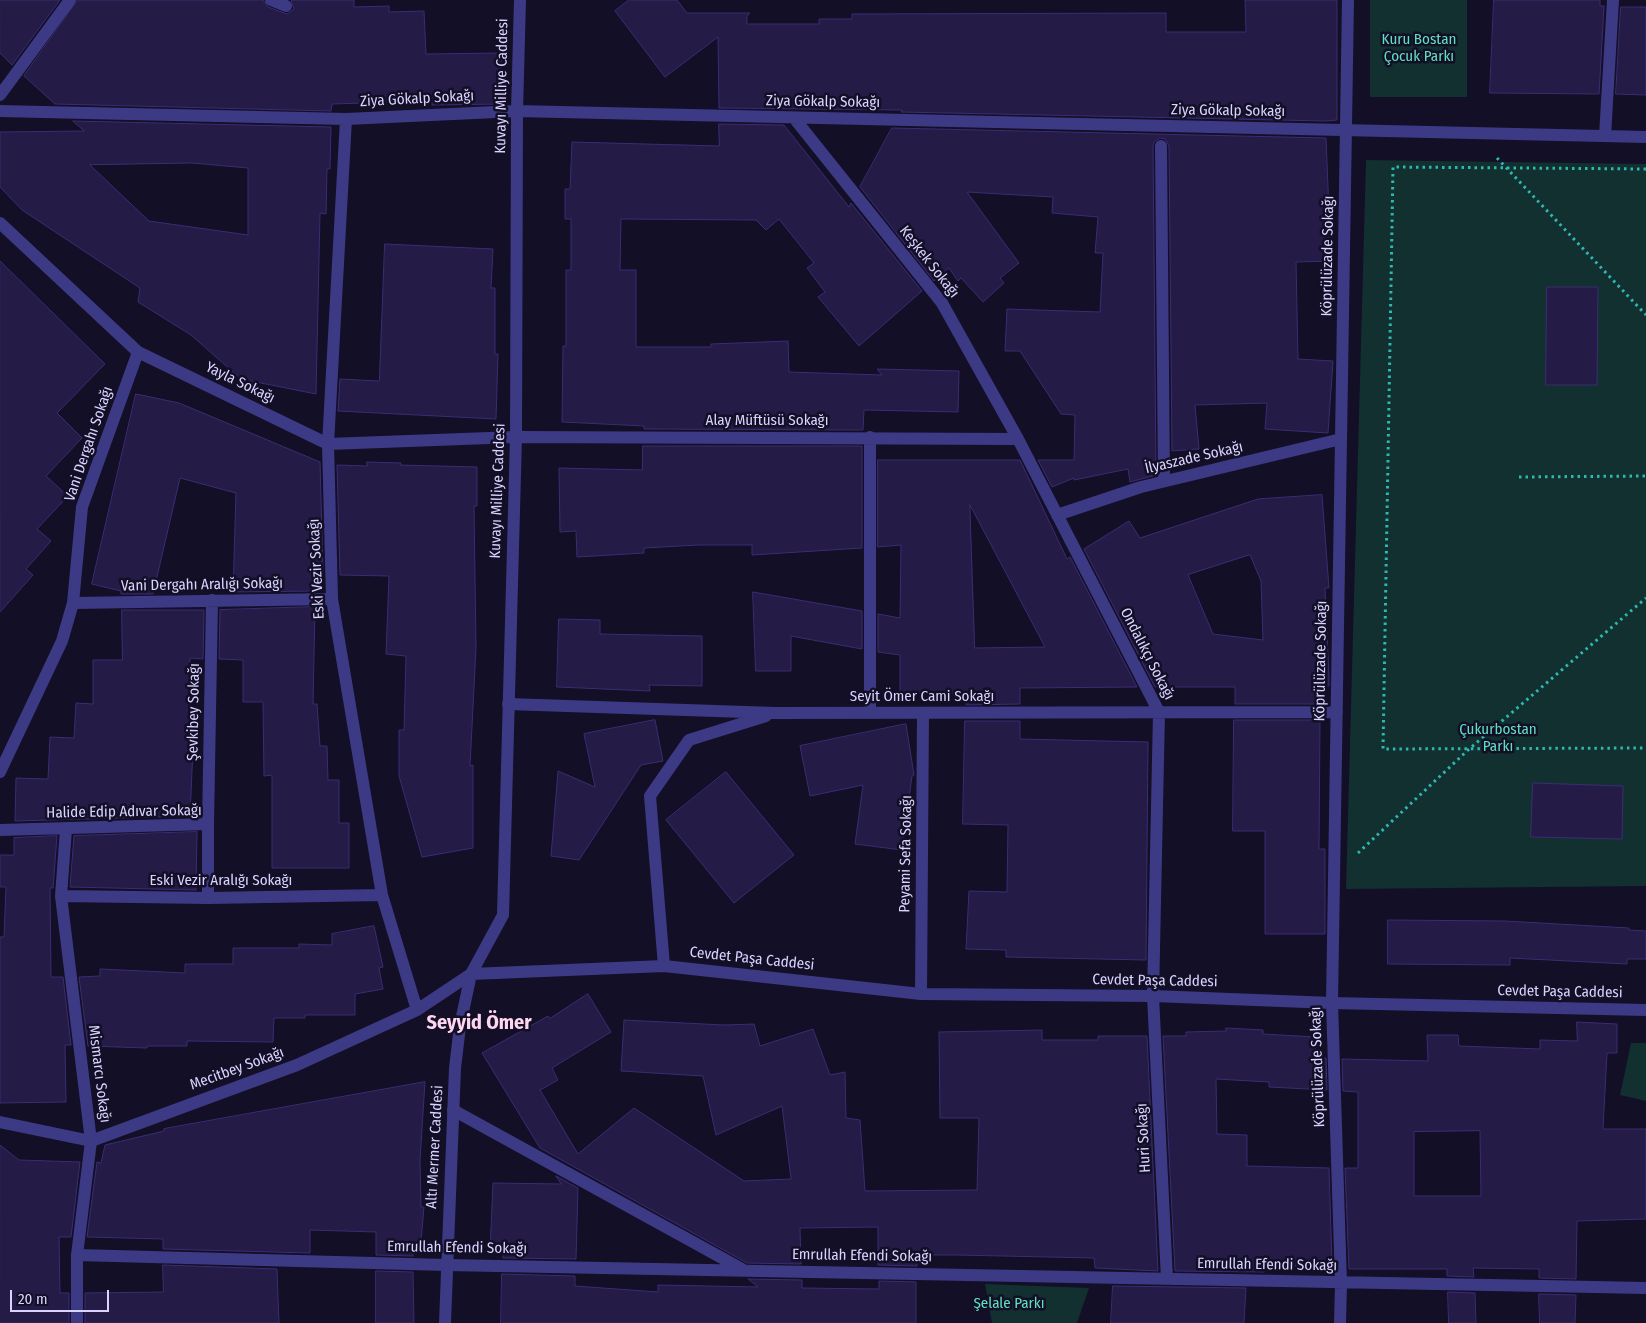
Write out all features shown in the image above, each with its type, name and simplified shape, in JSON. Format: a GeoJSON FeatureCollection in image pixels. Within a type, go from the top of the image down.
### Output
{"type":"FeatureCollection","features":[{"type":"Feature","properties":{"kind":"street"},"geometry":{"type":"LineString","coordinates":[[0,95],[70,0]]}},
{"type":"Feature","properties":{"kind":"street"},"geometry":{"type":"LineString","coordinates":[[271,0],[286,6]]}},
{"type":"Feature","properties":{"kind":"street","name":"Kuvayı Milliye Caddesi"},"geometry":{"type":"LineString","coordinates":[[471,974],[504,915],[516,437],[520,0]]}},
{"type":"Feature","properties":{"kind":"street","name":"Köprülüzade Sokağı"},"geometry":{"type":"LineString","coordinates":[[1340,1323],[1341,1283],[1332,1003],[1348,0]]}},
{"type":"Feature","properties":{"kind":"street"},"geometry":{"type":"LineString","coordinates":[[1605,136],[1613,0]]}},
{"type":"Feature","properties":{"kind":"street","name":"Ziya Gökalp Sokağı"},"geometry":{"type":"LineString","coordinates":[[0,111],[346,119],[518,111],[1646,137]]}},
{"type":"Feature","properties":{"kind":"street","name":"Keşkek Sokağı"},"geometry":{"type":"LineString","coordinates":[[794,118],[942,303],[1018,439]]}},
{"type":"Feature","properties":{"kind":"street","name":"Eski Vezir Sokağı"},"geometry":{"type":"LineString","coordinates":[[346,119],[328,444],[332,599],[382,895],[417,1010]]}},
{"type":"Feature","properties":{"kind":"street"},"geometry":{"type":"LineString","coordinates":[[1161,146],[1164,482]]}},
{"type":"Feature","properties":{"kind":"street","name":"Yayla Sokağı"},"geometry":{"type":"LineString","coordinates":[[0,222],[138,352],[328,444],[516,437]]}},
{"type":"Feature","properties":{"kind":"street","name":"Vani Dergahı Sokağı"},"geometry":{"type":"LineString","coordinates":[[0,772],[62,641],[73,603],[82,507],[138,352]]}},
{"type":"Feature","properties":{"kind":"street","name":"Alay Müftüsü Sokağı"},"geometry":{"type":"LineString","coordinates":[[516,437],[1018,439]]}},
{"type":"Feature","properties":{"kind":"street"},"geometry":{"type":"LineString","coordinates":[[870,437],[870,713]]}},
{"type":"Feature","properties":{"kind":"street","name":"Ondalıkçı Sokağı"},"geometry":{"type":"LineString","coordinates":[[1018,439],[1159,712],[1153,996]]}},
{"type":"Feature","properties":{"kind":"street","name":"İlyaszade Sokağı"},"geometry":{"type":"LineString","coordinates":[[1057,515],[1141,487],[1341,440]]}},
{"type":"Feature","properties":{"kind":"street","name":"Vani Dergahı Aralığı Sokağı"},"geometry":{"type":"LineString","coordinates":[[73,603],[332,599]]}},
{"type":"Feature","properties":{"kind":"street","name":"Şevkibey Sokağı"},"geometry":{"type":"LineString","coordinates":[[208,824],[212,600]]}},
{"type":"Feature","properties":{"kind":"street","name":"Seyit Ömer Cami Sokağı"},"geometry":{"type":"LineString","coordinates":[[508,704],[775,713],[1337,712]]}},
{"type":"Feature","properties":{"kind":"street"},"geometry":{"type":"LineString","coordinates":[[664,966],[650,796],[689,740],[775,713]]}},
{"type":"Feature","properties":{"kind":"street","name":"Peyami Sefa Sokağı"},"geometry":{"type":"LineString","coordinates":[[920,994],[923,713]]}},
{"type":"Feature","properties":{"kind":"street","name":"Halide Edip Adıvar Sokağı"},"geometry":{"type":"LineString","coordinates":[[0,830],[208,824],[208,898]]}},
{"type":"Feature","properties":{"kind":"street","name":"Mismarcı Sokağı"},"geometry":{"type":"LineString","coordinates":[[66,828],[61,896],[91,1141],[77,1255],[77,1323]]}},
{"type":"Feature","properties":{"kind":"street","name":"Eski Vezir Aralığı Sokağı"},"geometry":{"type":"LineString","coordinates":[[61,896],[208,898],[382,895]]}},
{"type":"Feature","properties":{"kind":"street","name":"Cevdet Paşa Caddesi"},"geometry":{"type":"LineString","coordinates":[[471,974],[664,966],[920,994],[1153,996],[1332,1003],[1646,1010]]}},
{"type":"Feature","properties":{"kind":"street","name":"Meсitbey Sokağı"},"geometry":{"type":"LineString","coordinates":[[91,1141],[297,1065],[417,1010],[471,974]]}},
{"type":"Feature","properties":{"kind":"street","name":"Altı Mermer Caddesi"},"geometry":{"type":"LineString","coordinates":[[445,1323],[453,1110],[460,1026],[471,974]]}},
{"type":"Feature","properties":{"kind":"street","name":"Huri Sokağı"},"geometry":{"type":"LineString","coordinates":[[1153,996],[1167,1279]]}},
{"type":"Feature","properties":{"kind":"street"},"geometry":{"type":"LineString","coordinates":[[453,1110],[744,1270]]}},
{"type":"Feature","properties":{"kind":"street"},"geometry":{"type":"LineString","coordinates":[[0,1122],[91,1141]]}},
{"type":"Feature","properties":{"kind":"street","name":"Emrullah Efendi Sokağı"},"geometry":{"type":"LineString","coordinates":[[77,1255],[446,1265],[1646,1288]]}},
{"type":"Feature","properties":{"kind":"path"},"geometry":{"type":"LineString","coordinates":[[1474,133],[1646,315]]}},
{"type":"Feature","properties":{"kind":"path"},"geometry":{"type":"LineString","coordinates":[[1646,168],[1393,167],[1383,749],[1646,748]]}},
{"type":"Feature","properties":{"kind":"path"},"geometry":{"type":"LineString","coordinates":[[1519,477],[1646,476]]}},
{"type":"Feature","properties":{"kind":"path"},"geometry":{"type":"LineString","coordinates":[[1334,876],[1468,750],[1646,598]]}},
{"type":"Feature","properties":{"kind":"green space","name":"Kuru Bostan Çocuk Parkı"},"geometry":{"type":"Polygon","coordinates":[[[1370,0],[1467,0],[1467,97],[1370,97],[1370,0]]]}},
{"type":"Feature","properties":{"kind":"green space","name":"Çukurbostan Parkı"},"geometry":{"type":"Polygon","coordinates":[[[1366,160],[1646,164],[1646,886],[1346,889],[1366,160]]]}},
{"type":"Feature","properties":{"kind":"green space"},"geometry":{"type":"Polygon","coordinates":[[[1631,1043],[1646,1043],[1646,1101],[1620,1095],[1631,1043]]]}},
{"type":"Feature","properties":{"kind":"green space","name":"Şelale Parkı"},"geometry":{"type":"Polygon","coordinates":[[[985,1284],[1089,1288],[1077,1323],[992,1323],[985,1284]]]}},
{"type":"Feature","properties":{"kind":"building"},"geometry":{"type":"Polygon","coordinates":[[[0,0],[60,0],[12,65],[0,53],[0,0]]]}},
{"type":"Feature","properties":{"kind":"building"},"geometry":{"type":"Polygon","coordinates":[[[78,0],[263,0],[268,7],[287,14],[294,9],[291,0],[354,0],[354,7],[389,6],[389,12],[424,11],[426,54],[501,53],[501,104],[432,105],[432,101],[332,104],[331,111],[55,104],[24,76],[78,0]]]}},
{"type":"Feature","properties":{"kind":"building"},"geometry":{"type":"Polygon","coordinates":[[[629,0],[677,0],[687,13],[750,13],[747,16],[747,24],[819,24],[819,19],[852,19],[852,14],[1166,13],[1166,32],[1246,32],[1245,0],[1337,0],[1337,120],[901,112],[902,110],[719,108],[718,37],[665,77],[615,11],[629,0]]]}},
{"type":"Feature","properties":{"kind":"building"},"geometry":{"type":"Polygon","coordinates":[[[1494,0],[1600,0],[1600,6],[1604,6],[1599,94],[1490,93],[1494,0]]]}},
{"type":"Feature","properties":{"kind":"building"},"geometry":{"type":"Polygon","coordinates":[[[1621,7],[1646,7],[1646,95],[1616,94],[1621,7]]]}},
{"type":"Feature","properties":{"kind":"building"},"geometry":{"type":"Polygon","coordinates":[[[73,121],[331,127],[330,169],[327,169],[326,214],[320,213],[316,394],[241,379],[191,335],[138,302],[140,288],[22,210],[0,187],[0,132],[84,131],[73,121]],[[192,163],[90,165],[149,221],[248,235],[248,168],[192,163]]]}},
{"type":"Feature","properties":{"kind":"building"},"geometry":{"type":"Polygon","coordinates":[[[719,124],[784,125],[849,207],[851,203],[922,291],[859,346],[818,297],[825,292],[807,268],[814,263],[779,219],[766,230],[756,220],[621,219],[620,270],[636,270],[636,347],[711,347],[711,344],[788,341],[789,372],[882,375],[877,369],[959,371],[958,412],[864,410],[863,430],[644,429],[644,426],[562,422],[563,346],[566,346],[566,270],[571,270],[571,219],[565,219],[565,189],[570,189],[572,142],[719,146],[719,124]]]}},
{"type":"Feature","properties":{"kind":"building"},"geometry":{"type":"Polygon","coordinates":[[[892,128],[1326,138],[1331,261],[1296,262],[1298,359],[1333,361],[1328,433],[1265,429],[1267,403],[1195,405],[1199,449],[1172,451],[1169,146],[1165,139],[1160,138],[1154,142],[1153,146],[1156,475],[1130,482],[1128,469],[1074,480],[1074,478],[1052,487],[1038,460],[1074,460],[1075,415],[1061,414],[1020,351],[1005,351],[1007,309],[1100,312],[1103,253],[1095,253],[1098,217],[1052,213],[1053,197],[967,192],[1019,263],[1000,278],[1004,283],[983,302],[961,278],[958,281],[949,268],[934,281],[860,187],[892,128]]]}},
{"type":"Feature","properties":{"kind":"building"},"geometry":{"type":"Polygon","coordinates":[[[385,244],[493,249],[491,288],[495,288],[495,354],[498,354],[496,419],[338,411],[340,379],[379,381],[385,244]]]}},
{"type":"Feature","properties":{"kind":"building"},"geometry":{"type":"Polygon","coordinates":[[[0,261],[105,364],[57,413],[82,438],[46,476],[68,496],[37,529],[51,541],[26,569],[33,575],[0,612],[0,261]]]}},
{"type":"Feature","properties":{"kind":"building"},"geometry":{"type":"Polygon","coordinates":[[[1547,287],[1598,287],[1597,385],[1546,385],[1547,287]]]}},
{"type":"Feature","properties":{"kind":"building"},"geometry":{"type":"Polygon","coordinates":[[[136,394],[179,403],[320,462],[323,574],[320,574],[320,586],[315,586],[315,591],[233,592],[236,493],[180,478],[153,594],[121,594],[121,591],[92,584],[136,394]]]}},
{"type":"Feature","properties":{"kind":"building"},"geometry":{"type":"Polygon","coordinates":[[[643,446],[862,446],[862,548],[752,555],[752,545],[698,545],[644,548],[644,553],[577,557],[576,531],[560,532],[559,468],[642,470],[643,446]]]}},
{"type":"Feature","properties":{"kind":"building"},"geometry":{"type":"Polygon","coordinates":[[[878,460],[1020,460],[1067,559],[1070,557],[1137,687],[1020,688],[1020,704],[966,705],[966,693],[900,693],[900,655],[878,652],[878,614],[900,618],[901,545],[878,547],[878,460]],[[970,505],[975,648],[1045,647],[970,505]]]}},
{"type":"Feature","properties":{"kind":"building"},"geometry":{"type":"Polygon","coordinates":[[[367,462],[477,467],[477,506],[474,506],[476,648],[470,766],[473,765],[473,848],[422,857],[399,776],[399,730],[404,730],[406,656],[386,654],[389,576],[340,575],[337,465],[367,466],[367,462]]]}},
{"type":"Feature","properties":{"kind":"building"},"geometry":{"type":"Polygon","coordinates":[[[1322,495],[1329,588],[1325,588],[1329,686],[1321,686],[1321,704],[1235,704],[1235,687],[1155,687],[1084,549],[1129,521],[1140,538],[1258,499],[1322,495]],[[1250,555],[1188,575],[1213,634],[1263,640],[1261,581],[1250,555]]]}},
{"type":"Feature","properties":{"kind":"building"},"geometry":{"type":"Polygon","coordinates":[[[753,592],[862,611],[862,649],[791,636],[791,671],[756,671],[753,592]]]}},
{"type":"Feature","properties":{"kind":"building"},"geometry":{"type":"Polygon","coordinates":[[[315,607],[313,704],[317,704],[320,746],[327,746],[328,780],[339,780],[339,823],[349,823],[349,868],[272,868],[272,775],[264,776],[263,702],[243,702],[243,660],[219,659],[220,610],[315,607]]]}},
{"type":"Feature","properties":{"kind":"building"},"geometry":{"type":"Polygon","coordinates":[[[122,610],[204,610],[203,659],[190,658],[190,748],[193,748],[190,816],[15,821],[16,778],[48,779],[50,737],[74,738],[76,703],[93,704],[93,660],[122,660],[122,610]]]}},
{"type":"Feature","properties":{"kind":"building"},"geometry":{"type":"Polygon","coordinates":[[[559,619],[600,620],[600,634],[702,636],[702,686],[649,685],[650,691],[557,687],[559,619]]]}},
{"type":"Feature","properties":{"kind":"building"},"geometry":{"type":"Polygon","coordinates":[[[655,720],[663,761],[641,765],[579,860],[551,856],[558,771],[595,787],[584,734],[655,720]]]}},
{"type":"Feature","properties":{"kind":"building"},"geometry":{"type":"Polygon","coordinates":[[[1234,720],[1320,720],[1319,849],[1325,849],[1325,934],[1265,934],[1265,831],[1233,831],[1234,720]]]}},
{"type":"Feature","properties":{"kind":"building"},"geometry":{"type":"Polygon","coordinates":[[[965,721],[1020,721],[1020,739],[1148,742],[1146,960],[1006,957],[1006,950],[966,949],[969,891],[1007,892],[1008,825],[963,824],[965,721]]]}},
{"type":"Feature","properties":{"kind":"building"},"geometry":{"type":"Polygon","coordinates":[[[906,724],[914,775],[912,776],[902,850],[855,844],[863,785],[810,796],[800,746],[906,724]]]}},
{"type":"Feature","properties":{"kind":"building"},"geometry":{"type":"Polygon","coordinates":[[[726,772],[794,855],[734,903],[666,820],[726,772]]]}},
{"type":"Feature","properties":{"kind":"building"},"geometry":{"type":"Polygon","coordinates":[[[1533,783],[1623,786],[1622,839],[1531,837],[1533,783]]]}},
{"type":"Feature","properties":{"kind":"building"},"geometry":{"type":"Polygon","coordinates":[[[197,832],[196,890],[70,887],[74,836],[197,832]]]}},
{"type":"Feature","properties":{"kind":"building"},"geometry":{"type":"Polygon","coordinates":[[[57,836],[53,888],[50,888],[51,977],[63,977],[71,1045],[65,1045],[66,1102],[0,1103],[0,937],[4,937],[6,887],[0,887],[0,855],[14,855],[14,838],[57,836]]]}},
{"type":"Feature","properties":{"kind":"building"},"geometry":{"type":"Polygon","coordinates":[[[1388,920],[1505,921],[1629,928],[1629,930],[1646,931],[1646,959],[1627,959],[1627,964],[1510,958],[1510,965],[1388,964],[1388,920]]]}},
{"type":"Feature","properties":{"kind":"building"},"geometry":{"type":"Polygon","coordinates":[[[374,926],[383,967],[379,968],[383,989],[355,994],[355,1015],[305,1015],[305,1018],[274,1018],[273,1042],[187,1041],[187,1046],[147,1046],[147,1048],[88,1046],[79,977],[100,976],[100,969],[185,973],[185,964],[233,964],[233,948],[299,948],[299,944],[332,945],[332,934],[374,926]]]}},
{"type":"Feature","properties":{"kind":"building"},"geometry":{"type":"Polygon","coordinates":[[[588,994],[611,1032],[552,1068],[558,1080],[540,1090],[578,1154],[634,1108],[744,1181],[791,1179],[782,1106],[716,1135],[703,1076],[621,1071],[624,1020],[724,1025],[754,1024],[760,1046],[813,1029],[830,1075],[845,1072],[846,1118],[860,1120],[865,1191],[977,1190],[979,1118],[940,1118],[939,1032],[1042,1030],[1042,1040],[1098,1040],[1098,1036],[1147,1036],[1158,1271],[1095,1268],[1094,1258],[957,1255],[917,1255],[917,1266],[878,1265],[878,1227],[800,1228],[801,1264],[747,1263],[540,1148],[482,1053],[548,1016],[550,1018],[588,994]]]}},
{"type":"Feature","properties":{"kind":"building"},"geometry":{"type":"Polygon","coordinates":[[[1577,1022],[1617,1024],[1617,1053],[1607,1053],[1603,1129],[1646,1129],[1646,1219],[1577,1221],[1576,1279],[1539,1278],[1539,1269],[1473,1268],[1474,1277],[1447,1276],[1447,1269],[1349,1269],[1345,1168],[1358,1168],[1358,1092],[1343,1091],[1342,1059],[1428,1061],[1427,1035],[1458,1035],[1459,1046],[1540,1049],[1540,1040],[1577,1041],[1577,1022]],[[1480,1131],[1414,1132],[1414,1196],[1481,1196],[1480,1131]]]}},
{"type":"Feature","properties":{"kind":"building"},"geometry":{"type":"Polygon","coordinates":[[[1226,1028],[1263,1030],[1263,1034],[1316,1037],[1315,1058],[1326,1058],[1327,1090],[1269,1087],[1269,1082],[1216,1079],[1217,1134],[1247,1135],[1247,1166],[1329,1168],[1332,1265],[1265,1267],[1264,1272],[1175,1271],[1163,1036],[1186,1036],[1186,1032],[1226,1031],[1226,1028]]]}},
{"type":"Feature","properties":{"kind":"building"},"geometry":{"type":"Polygon","coordinates":[[[425,1082],[420,1160],[421,1207],[424,1207],[420,1253],[413,1252],[413,1256],[376,1255],[376,1232],[310,1230],[310,1253],[163,1249],[163,1239],[87,1237],[97,1162],[101,1163],[105,1145],[164,1131],[164,1129],[425,1082]]]}},
{"type":"Feature","properties":{"kind":"building"},"geometry":{"type":"Polygon","coordinates":[[[0,1145],[19,1160],[80,1162],[71,1237],[59,1237],[60,1293],[69,1293],[69,1323],[0,1323],[0,1145]]]}},
{"type":"Feature","properties":{"kind":"building"},"geometry":{"type":"Polygon","coordinates":[[[556,1176],[578,1188],[576,1259],[503,1258],[503,1252],[490,1251],[493,1183],[561,1184],[556,1176]]]}},
{"type":"Feature","properties":{"kind":"building"},"geometry":{"type":"Polygon","coordinates":[[[163,1265],[277,1269],[279,1323],[85,1323],[85,1293],[163,1292],[163,1265]]]}},
{"type":"Feature","properties":{"kind":"building"},"geometry":{"type":"Polygon","coordinates":[[[376,1271],[413,1272],[414,1323],[376,1323],[376,1271]]]}},
{"type":"Feature","properties":{"kind":"building"},"geometry":{"type":"Polygon","coordinates":[[[502,1274],[575,1276],[575,1286],[658,1292],[658,1285],[758,1287],[748,1279],[802,1280],[802,1288],[879,1289],[879,1281],[916,1282],[916,1323],[501,1323],[502,1274]]]}},
{"type":"Feature","properties":{"kind":"building"},"geometry":{"type":"Polygon","coordinates":[[[1113,1286],[1246,1288],[1244,1323],[1111,1323],[1113,1286]]]}},
{"type":"Feature","properties":{"kind":"building"},"geometry":{"type":"Polygon","coordinates":[[[1448,1292],[1475,1293],[1476,1323],[1449,1323],[1448,1292]]]}},
{"type":"Feature","properties":{"kind":"building"},"geometry":{"type":"Polygon","coordinates":[[[1539,1294],[1576,1295],[1575,1323],[1540,1323],[1539,1294]]]}},
{"type":"Feature","properties":{"kind":"district","name":"Seyyid Ömer"},"geometry":{"type":"Point","coordinates":[479,1023]}}]}
